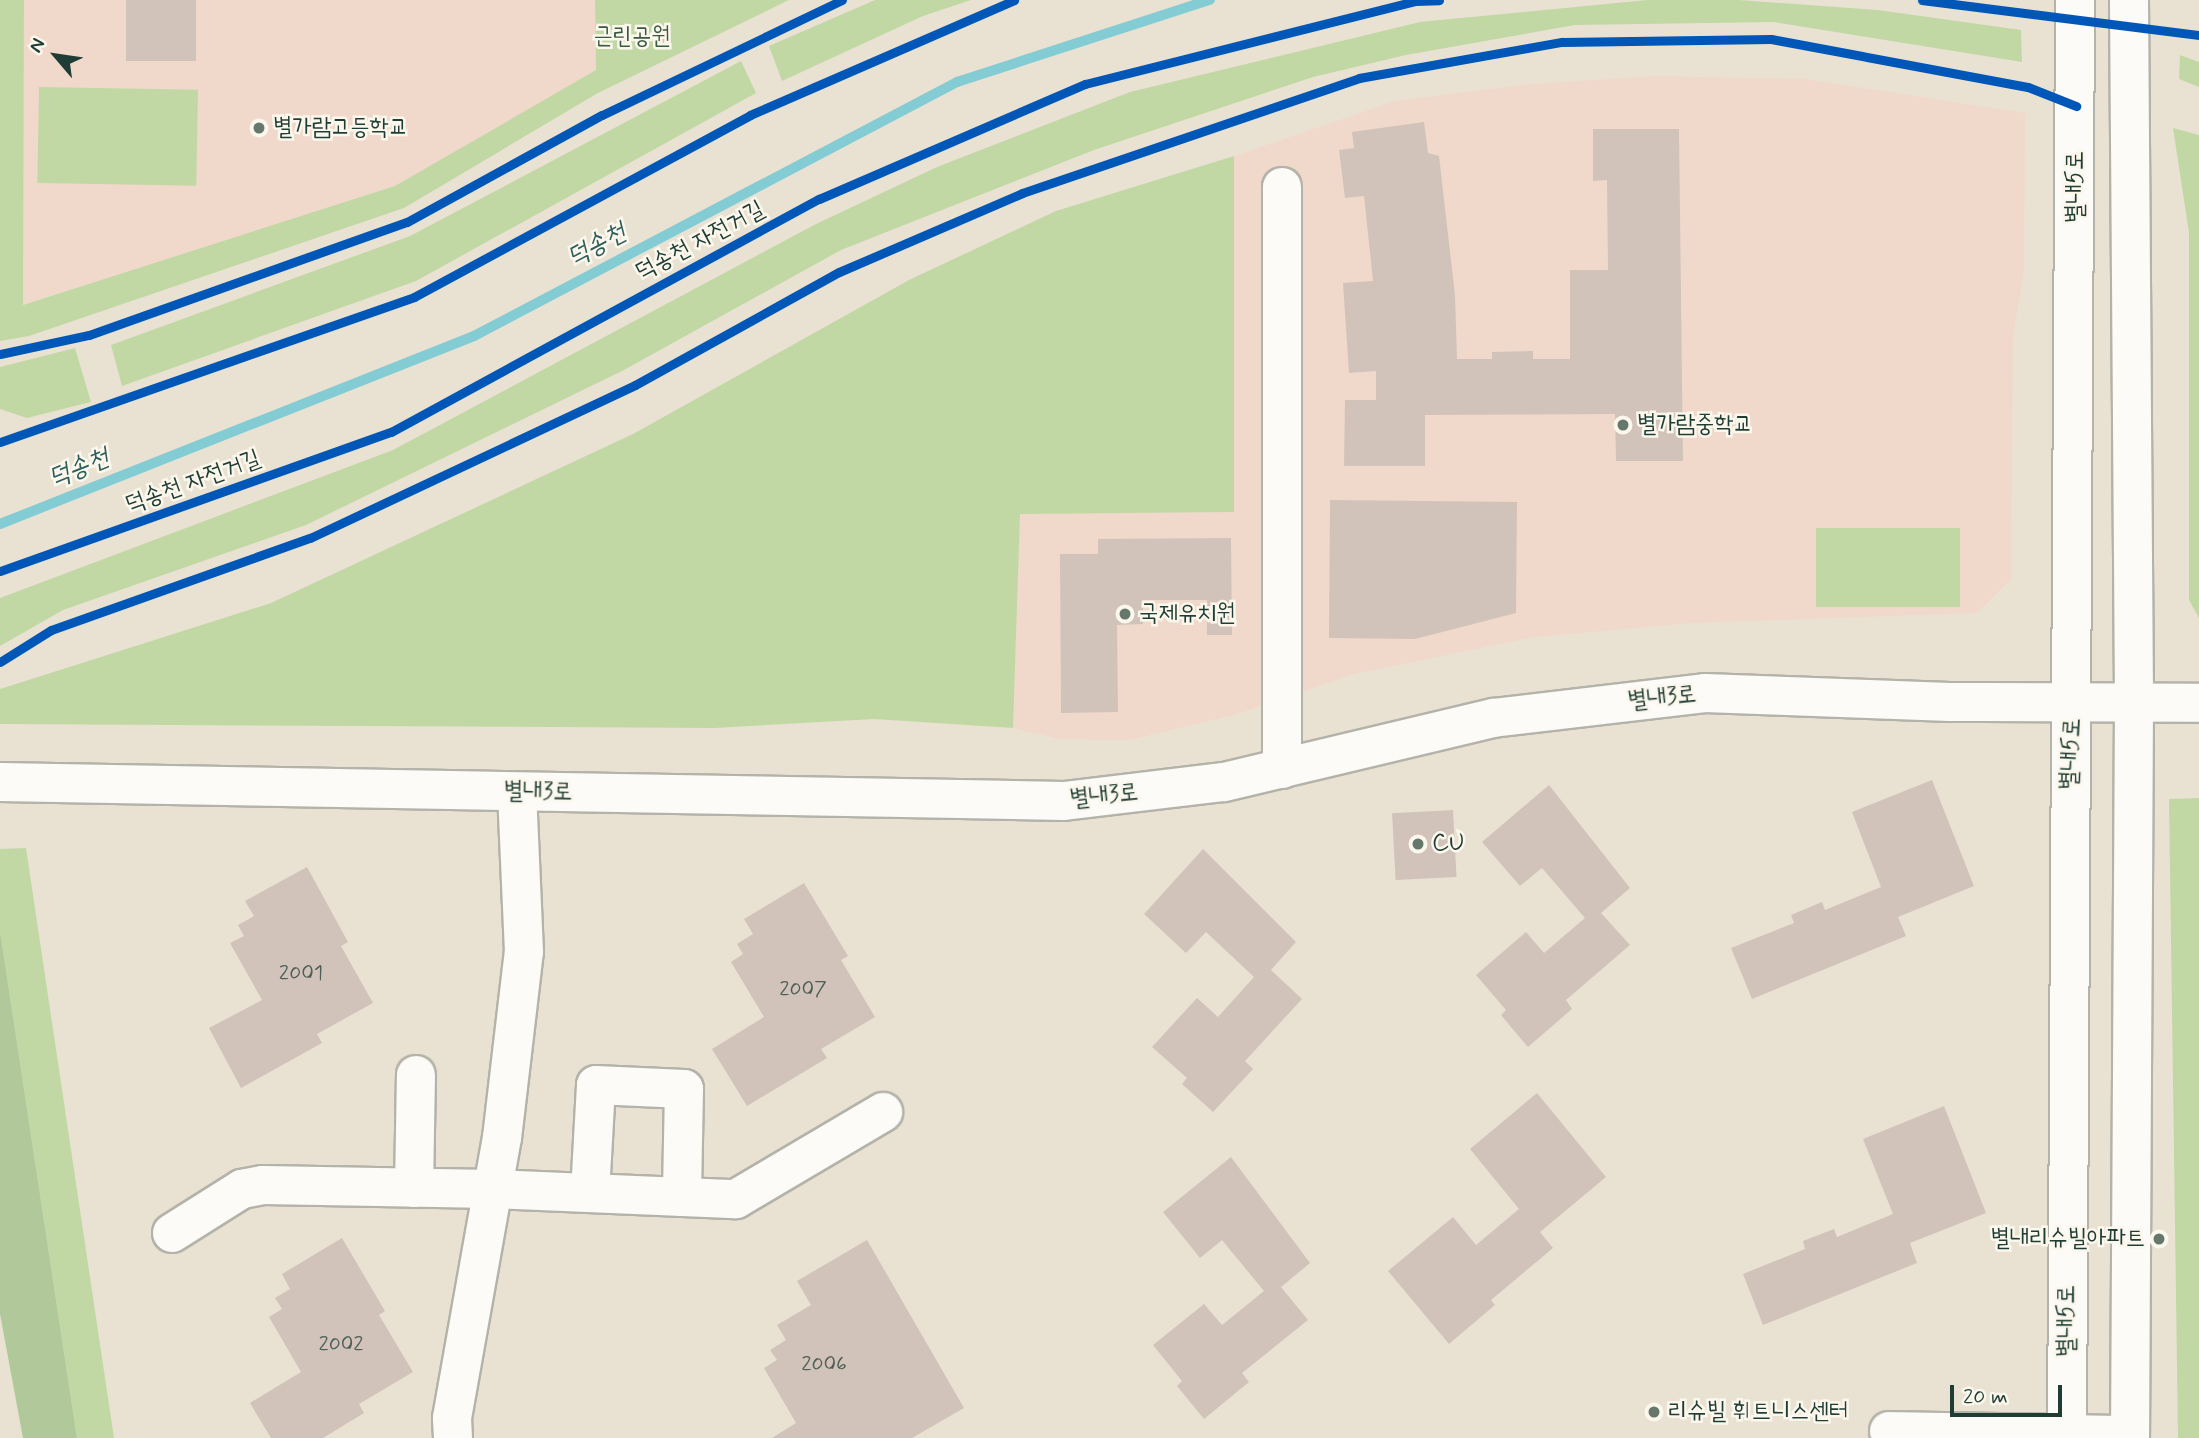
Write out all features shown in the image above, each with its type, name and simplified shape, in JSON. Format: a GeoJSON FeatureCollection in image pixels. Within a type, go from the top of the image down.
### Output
{"type":"FeatureCollection","features":[{"type":"Feature","properties":{"kind":"street","name":"별내5로"},"geometry":{"type":"LineString","coordinates":[[2067,1436],[2067,844],[2074,704],[2075,0]]}},
{"type":"Feature","properties":{"kind":"street"},"geometry":{"type":"LineString","coordinates":[[1889,1431],[2130,1437],[2134,704],[2129,0]]}},
{"type":"Feature","properties":{"kind":"street"},"geometry":{"type":"LineString","coordinates":[[1282,187],[1282,769]]}},
{"type":"Feature","properties":{"kind":"street","name":"별내3로"},"geometry":{"type":"LineString","coordinates":[[0,782],[1064,802],[1224,782],[1493,718],[1705,693],[2074,704],[2199,703]]}},
{"type":"Feature","properties":{"kind":"street"},"geometry":{"type":"LineString","coordinates":[[453,1438],[452,1418],[493,1189],[524,952],[517,792]]}},
{"type":"Feature","properties":{"kind":"street"},"geometry":{"type":"LineString","coordinates":[[414,1188],[416,1075]]}},
{"type":"Feature","properties":{"kind":"street"},"geometry":{"type":"LineString","coordinates":[[590,1193],[596,1085],[684,1089],[682,1197]]}},
{"type":"Feature","properties":{"kind":"street"},"geometry":{"type":"LineString","coordinates":[[172,1233],[242,1189],[262,1185],[493,1189],[736,1199],[883,1112]]}},
{"type":"Feature","properties":{"kind":"shaded area","name":"별가람고등학교"},"geometry":{"type":"Polygon","coordinates":[[[24,0],[595,0],[596,70],[394,187],[22,305],[24,0]]]}},
{"type":"Feature","properties":{"kind":"shaded area","name":"별가람중학교"},"geometry":{"type":"Polygon","coordinates":[[[1655,76],[1805,79],[2025,113],[2024,271],[2013,337],[2011,579],[1977,613],[1691,623],[1535,637],[1354,674],[1234,715],[1129,740],[1059,739],[1013,728],[1020,513],[1234,512],[1234,156],[1395,101],[1520,85],[1655,76]]]}},
{"type":"Feature","properties":{"kind":"green space","name":"근린공원"},"geometry":{"type":"Polygon","coordinates":[[[0,0],[24,0],[23,305],[395,186],[596,70],[595,0],[789,0],[598,93],[404,208],[29,336],[0,341],[0,0]]]}},
{"type":"Feature","properties":{"kind":"green space"},"geometry":{"type":"Polygon","coordinates":[[[875,0],[971,0],[923,16],[782,81],[769,46],[875,0]]]}},
{"type":"Feature","properties":{"kind":"green space"},"geometry":{"type":"Polygon","coordinates":[[[1647,0],[1739,0],[1878,10],[2021,30],[2022,62],[1774,22],[1575,25],[1406,55],[1313,77],[1094,150],[841,250],[624,370],[306,525],[63,610],[0,646],[0,598],[393,450],[816,224],[937,167],[1130,92],[1420,22],[1647,0]]]}},
{"type":"Feature","properties":{"kind":"green space"},"geometry":{"type":"Polygon","coordinates":[[[2180,55],[2199,62],[2199,87],[2179,79],[2180,55]]]}},
{"type":"Feature","properties":{"kind":"green space"},"geometry":{"type":"Polygon","coordinates":[[[741,61],[756,93],[416,281],[122,386],[111,345],[410,236],[741,61]]]}},
{"type":"Feature","properties":{"kind":"green space"},"geometry":{"type":"Polygon","coordinates":[[[39,87],[198,90],[196,186],[37,183],[39,87]]]}},
{"type":"Feature","properties":{"kind":"green space"},"geometry":{"type":"Polygon","coordinates":[[[2173,128],[2199,135],[2199,618],[2189,600],[2189,233],[2173,128]]]}},
{"type":"Feature","properties":{"kind":"green space"},"geometry":{"type":"Polygon","coordinates":[[[1234,156],[1234,512],[1020,514],[1013,728],[874,719],[715,728],[0,724],[0,689],[271,603],[633,434],[909,280],[1056,211],[1234,156]]]}},
{"type":"Feature","properties":{"kind":"green space"},"geometry":{"type":"Polygon","coordinates":[[[75,348],[91,402],[27,418],[0,409],[0,367],[75,348]]]}},
{"type":"Feature","properties":{"kind":"green space"},"geometry":{"type":"Polygon","coordinates":[[[1816,528],[1960,528],[1960,607],[1816,607],[1816,528]]]}},
{"type":"Feature","properties":{"kind":"green space"},"geometry":{"type":"Polygon","coordinates":[[[2199,798],[2199,1438],[2178,1438],[2169,799],[2199,798]]]}},
{"type":"Feature","properties":{"kind":"green space"},"geometry":{"type":"Polygon","coordinates":[[[26,848],[114,1438],[77,1438],[0,931],[0,849],[26,848]]]}},
{"type":"Feature","properties":{"kind":"green space"},"geometry":{"type":"Polygon","coordinates":[[[0,931],[77,1438],[23,1438],[0,1314],[0,931]]]}},
{"type":"Feature","properties":{"kind":"building"},"geometry":{"type":"Polygon","coordinates":[[[126,0],[196,0],[196,61],[126,61],[126,0]]]}},
{"type":"Feature","properties":{"kind":"building"},"geometry":{"type":"Polygon","coordinates":[[[1424,122],[1428,153],[1439,156],[1455,295],[1457,359],[1492,359],[1492,352],[1533,351],[1533,359],[1570,359],[1570,270],[1608,270],[1607,180],[1593,181],[1593,129],[1679,129],[1683,461],[1616,461],[1615,414],[1425,415],[1425,466],[1344,466],[1345,400],[1376,400],[1376,371],[1349,373],[1343,283],[1373,281],[1364,196],[1345,198],[1339,150],[1354,148],[1352,132],[1424,122]]]}},
{"type":"Feature","properties":{"kind":"building"},"geometry":{"type":"Polygon","coordinates":[[[1330,500],[1517,502],[1516,613],[1415,639],[1329,638],[1330,500]]]}},
{"type":"Feature","properties":{"kind":"building"},"geometry":{"type":"Polygon","coordinates":[[[1231,538],[1232,635],[1207,635],[1207,600],[1143,600],[1143,624],[1117,625],[1118,712],[1061,713],[1060,554],[1098,554],[1098,539],[1231,538]]]}},
{"type":"Feature","properties":{"kind":"building"},"geometry":{"type":"Polygon","coordinates":[[[1932,780],[1974,886],[1898,917],[1906,936],[1752,999],[1731,948],[1794,923],[1791,915],[1822,902],[1825,910],[1881,887],[1852,812],[1932,780]]]}},
{"type":"Feature","properties":{"kind":"building"},"geometry":{"type":"Polygon","coordinates":[[[1549,785],[1630,888],[1601,913],[1630,945],[1566,1000],[1572,1009],[1528,1047],[1501,1015],[1506,1010],[1476,975],[1526,932],[1544,953],[1585,918],[1542,868],[1520,886],[1482,842],[1549,785]]]}},
{"type":"Feature","properties":{"kind":"building"},"geometry":{"type":"Polygon","coordinates":[[[1453,810],[1457,877],[1396,880],[1392,813],[1453,810]]]}},
{"type":"Feature","properties":{"kind":"building"},"geometry":{"type":"Polygon","coordinates":[[[1203,849],[1296,942],[1271,970],[1302,999],[1245,1061],[1253,1069],[1213,1112],[1182,1084],[1187,1078],[1152,1047],[1197,998],[1218,1017],[1254,977],[1206,932],[1186,953],[1144,914],[1203,849]]]}},
{"type":"Feature","properties":{"kind":"building"},"geometry":{"type":"Polygon","coordinates":[[[307,867],[348,942],[341,946],[373,1003],[317,1034],[322,1043],[241,1088],[209,1028],[262,1000],[230,943],[244,936],[238,925],[254,916],[245,901],[307,867]]]}},
{"type":"Feature","properties":{"kind":"building"},"geometry":{"type":"Polygon","coordinates":[[[804,883],[848,956],[841,960],[875,1017],[821,1049],[827,1058],[747,1106],[712,1049],[764,1017],[731,962],[743,954],[737,944],[753,934],[744,919],[804,883]]]}},
{"type":"Feature","properties":{"kind":"building"},"geometry":{"type":"Polygon","coordinates":[[[1537,1093],[1606,1177],[1540,1232],[1553,1248],[1491,1300],[1495,1305],[1449,1344],[1388,1271],[1453,1217],[1476,1245],[1519,1209],[1470,1149],[1537,1093]]]}},
{"type":"Feature","properties":{"kind":"building"},"geometry":{"type":"Polygon","coordinates":[[[1944,1106],[1986,1213],[1910,1243],[1917,1263],[1763,1325],[1743,1274],[1805,1249],[1803,1241],[1834,1229],[1837,1237],[1893,1214],[1863,1139],[1944,1106]]]}},
{"type":"Feature","properties":{"kind":"building"},"geometry":{"type":"Polygon","coordinates":[[[1231,1157],[1310,1263],[1281,1287],[1308,1320],[1242,1373],[1249,1382],[1204,1419],[1177,1386],[1182,1381],[1153,1345],[1204,1304],[1222,1325],[1264,1291],[1222,1240],[1200,1258],[1163,1212],[1231,1157]]]}},
{"type":"Feature","properties":{"kind":"building"},"geometry":{"type":"Polygon","coordinates":[[[342,1238],[385,1311],[379,1315],[413,1372],[359,1404],[364,1413],[323,1438],[271,1438],[250,1403],[301,1372],[269,1317],[282,1309],[275,1298],[290,1289],[282,1274],[342,1238]]]}},
{"type":"Feature","properties":{"kind":"building"},"geometry":{"type":"Polygon","coordinates":[[[867,1240],[964,1408],[912,1438],[772,1438],[796,1423],[764,1368],[777,1360],[770,1350],[786,1340],[777,1325],[811,1305],[797,1281],[867,1240]]]}},
{"type":"Feature","properties":{"kind":"waterway","name":"덕송천"},"geometry":{"type":"LineString","coordinates":[[0,524],[474,336],[957,82],[1210,0]]}},
{"type":"Feature","properties":{"kind":"cycle path"},"geometry":{"type":"LineString","coordinates":[[0,354],[89,335],[407,222],[602,115],[842,0]]}},
{"type":"Feature","properties":{"kind":"cycle path"},"geometry":{"type":"LineString","coordinates":[[0,442],[414,297],[750,115],[1014,0]]}},
{"type":"Feature","properties":{"kind":"cycle path","name":"덕송천 자전거길"},"geometry":{"type":"LineString","coordinates":[[0,571],[391,432],[819,199],[1085,84],[1415,1],[1439,0]]}},
{"type":"Feature","properties":{"kind":"cycle path"},"geometry":{"type":"LineString","coordinates":[[1922,0],[2199,35]]}},
{"type":"Feature","properties":{"kind":"cycle path"},"geometry":{"type":"LineString","coordinates":[[0,662],[51,630],[310,538],[635,385],[839,272],[1022,193],[1359,78],[1562,42],[1771,39],[2028,87],[2076,106]]}},
{"type":"Feature","properties":{"kind":"place","name":"별가람고등학교"},"geometry":{"type":"Point","coordinates":[259,128]}},
{"type":"Feature","properties":{"kind":"place","name":"별가람중학교"},"geometry":{"type":"Point","coordinates":[1623,425]}},
{"type":"Feature","properties":{"kind":"place","name":"국제유치원"},"geometry":{"type":"Point","coordinates":[1125,614]}},
{"type":"Feature","properties":{"kind":"place","name":"CU"},"geometry":{"type":"Point","coordinates":[1418,844]}},
{"type":"Feature","properties":{"kind":"place","name":"별내리슈빌아파트"},"geometry":{"type":"Point","coordinates":[2159,1239]}},
{"type":"Feature","properties":{"kind":"place","name":"리슈빌 휘트니스센터"},"geometry":{"type":"Point","coordinates":[1654,1412]}}]}
